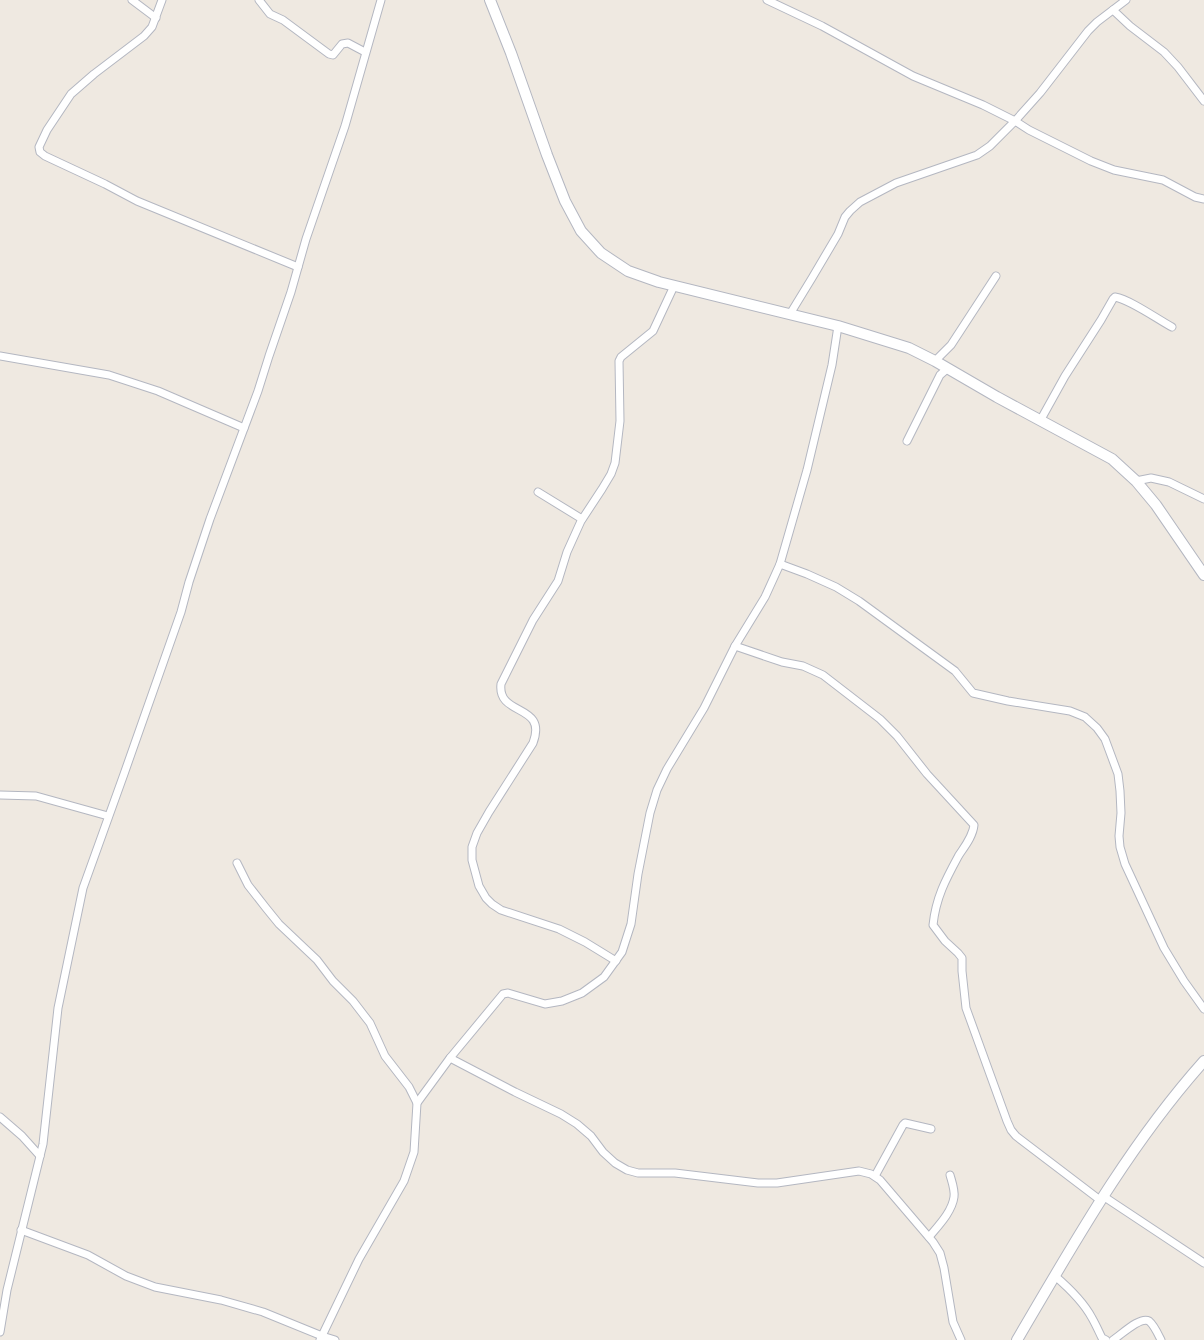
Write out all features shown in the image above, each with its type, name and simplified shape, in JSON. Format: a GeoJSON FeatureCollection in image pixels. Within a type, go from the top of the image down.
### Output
{"type":"FeatureCollection","features":[{"type":"Feature","properties":{"kind":"main road"},"geometry":{"type":"LineString","coordinates":[[490,0],[565,201],[581,231],[601,254],[628,271],[659,282],[838,326],[909,348],[935,361],[1040,421],[1112,459],[1136,481],[1156,504],[1204,575]]}},
{"type":"Feature","properties":{"kind":"main road"},"geometry":{"type":"LineString","coordinates":[[1017,1340],[1101,1198],[1150,1128],[1204,1060]]}},
{"type":"Feature","properties":{"kind":"street"},"geometry":{"type":"LineString","coordinates":[[132,0],[156,18]]}},
{"type":"Feature","properties":{"kind":"street"},"geometry":{"type":"LineString","coordinates":[[162,0],[152,27],[144,36],[94,74],[72,94],[46,130],[39,147],[40,152],[45,156],[105,184],[137,201],[298,266]]}},
{"type":"Feature","properties":{"kind":"street"},"geometry":{"type":"LineString","coordinates":[[259,0],[270,14],[283,20],[329,54],[333,55],[342,44],[348,43],[365,52]]}},
{"type":"Feature","properties":{"kind":"street"},"geometry":{"type":"LineString","coordinates":[[0,1332],[7,1290],[40,1156],[48,1106],[56,1016],[82,888],[181,612],[193,569],[210,519],[258,391],[345,126],[381,0]]}},
{"type":"Feature","properties":{"kind":"street"},"geometry":{"type":"LineString","coordinates":[[767,0],[822,26],[912,76],[937,87],[961,95],[1015,121],[1029,130],[1091,161],[1114,170],[1163,180],[1195,197],[1204,199]]}},
{"type":"Feature","properties":{"kind":"street"},"geometry":{"type":"LineString","coordinates":[[790,314],[850,211],[860,202],[896,183],[977,155],[990,146],[1040,94],[1088,31],[1126,0]]}},
{"type":"Feature","properties":{"kind":"street"},"geometry":{"type":"LineString","coordinates":[[1113,10],[1130,26],[1164,52],[1204,101]]}},
{"type":"Feature","properties":{"kind":"street"},"geometry":{"type":"LineString","coordinates":[[935,361],[951,345],[996,276]]}},
{"type":"Feature","properties":{"kind":"street"},"geometry":{"type":"LineString","coordinates":[[616,961],[585,942],[558,929],[501,910],[492,904],[486,898],[479,886],[472,860],[472,847],[477,833],[489,812],[533,743],[536,735],[534,721],[529,715],[510,705],[504,700],[500,690],[501,684],[534,620],[558,581],[567,552],[582,519],[611,474],[615,463],[620,421],[619,361],[621,356],[653,331],[674,286]]}},
{"type":"Feature","properties":{"kind":"street"},"geometry":{"type":"LineString","coordinates":[[1040,421],[1065,376],[1101,320],[1112,299],[1115,297],[1133,304],[1172,327]]}},
{"type":"Feature","properties":{"kind":"street"},"geometry":{"type":"LineString","coordinates":[[417,1103],[450,1058],[502,994],[508,993],[545,1004],[562,1001],[582,993],[604,977],[622,952],[631,924],[638,874],[650,813],[657,790],[667,770],[704,708],[735,646],[765,596],[780,564],[807,470],[832,365],[838,326]]}},
{"type":"Feature","properties":{"kind":"street"},"geometry":{"type":"LineString","coordinates":[[0,356],[110,375],[158,391],[244,428]]}},
{"type":"Feature","properties":{"kind":"street"},"geometry":{"type":"LineString","coordinates":[[907,441],[940,375],[948,368]]}},
{"type":"Feature","properties":{"kind":"street"},"geometry":{"type":"LineString","coordinates":[[1136,481],[1152,478],[1169,482],[1204,499]]}},
{"type":"Feature","properties":{"kind":"street"},"geometry":{"type":"LineString","coordinates":[[538,492],[582,519]]}},
{"type":"Feature","properties":{"kind":"street"},"geometry":{"type":"LineString","coordinates":[[780,564],[836,587],[859,601],[955,671],[973,693],[1008,701],[1070,711],[1085,717],[1097,728],[1105,739],[1118,774],[1121,813],[1119,836],[1120,847],[1125,864],[1164,948],[1184,981],[1204,1009]]}},
{"type":"Feature","properties":{"kind":"street"},"geometry":{"type":"LineString","coordinates":[[735,646],[782,662],[803,666],[823,675],[880,719],[974,825],[971,835],[951,870],[938,897],[933,924],[945,941],[962,958],[966,1008],[1006,1121],[1016,1136],[1101,1198],[1204,1263]]}},
{"type":"Feature","properties":{"kind":"street"},"geometry":{"type":"LineString","coordinates":[[0,795],[36,796],[108,816]]}},
{"type":"Feature","properties":{"kind":"street"},"geometry":{"type":"LineString","coordinates":[[237,863],[248,885],[279,924],[317,960],[333,982],[353,1001],[363,1014],[372,1028],[385,1056],[409,1087],[417,1103],[414,1152],[404,1181],[359,1259],[321,1338]]}},
{"type":"Feature","properties":{"kind":"street"},"geometry":{"type":"LineString","coordinates":[[450,1058],[514,1092],[561,1114],[577,1124],[591,1136],[603,1152],[615,1163],[627,1170],[638,1173],[676,1173],[758,1183],[777,1183],[859,1171],[872,1174],[880,1180],[940,1253],[953,1322],[961,1340]]}},
{"type":"Feature","properties":{"kind":"street"},"geometry":{"type":"LineString","coordinates":[[0,1117],[22,1136],[40,1156]]}},
{"type":"Feature","properties":{"kind":"street"},"geometry":{"type":"LineString","coordinates":[[875,1176],[903,1125],[906,1123],[931,1129]]}},
{"type":"Feature","properties":{"kind":"street"},"geometry":{"type":"LineString","coordinates":[[929,1238],[949,1211],[954,1197],[954,1188],[950,1175]]}},
{"type":"Feature","properties":{"kind":"street"},"geometry":{"type":"LineString","coordinates":[[21,1230],[88,1255],[126,1276],[155,1287],[221,1300],[263,1312],[321,1338],[335,1340]]}},
{"type":"Feature","properties":{"kind":"street"},"geometry":{"type":"LineString","coordinates":[[1055,1276],[1069,1287],[1082,1303],[1092,1318],[1102,1338],[1106,1340]]}},
{"type":"Feature","properties":{"kind":"street"},"geometry":{"type":"LineString","coordinates":[[1113,1340],[1143,1320],[1148,1321],[1152,1325],[1161,1340]]}}]}
